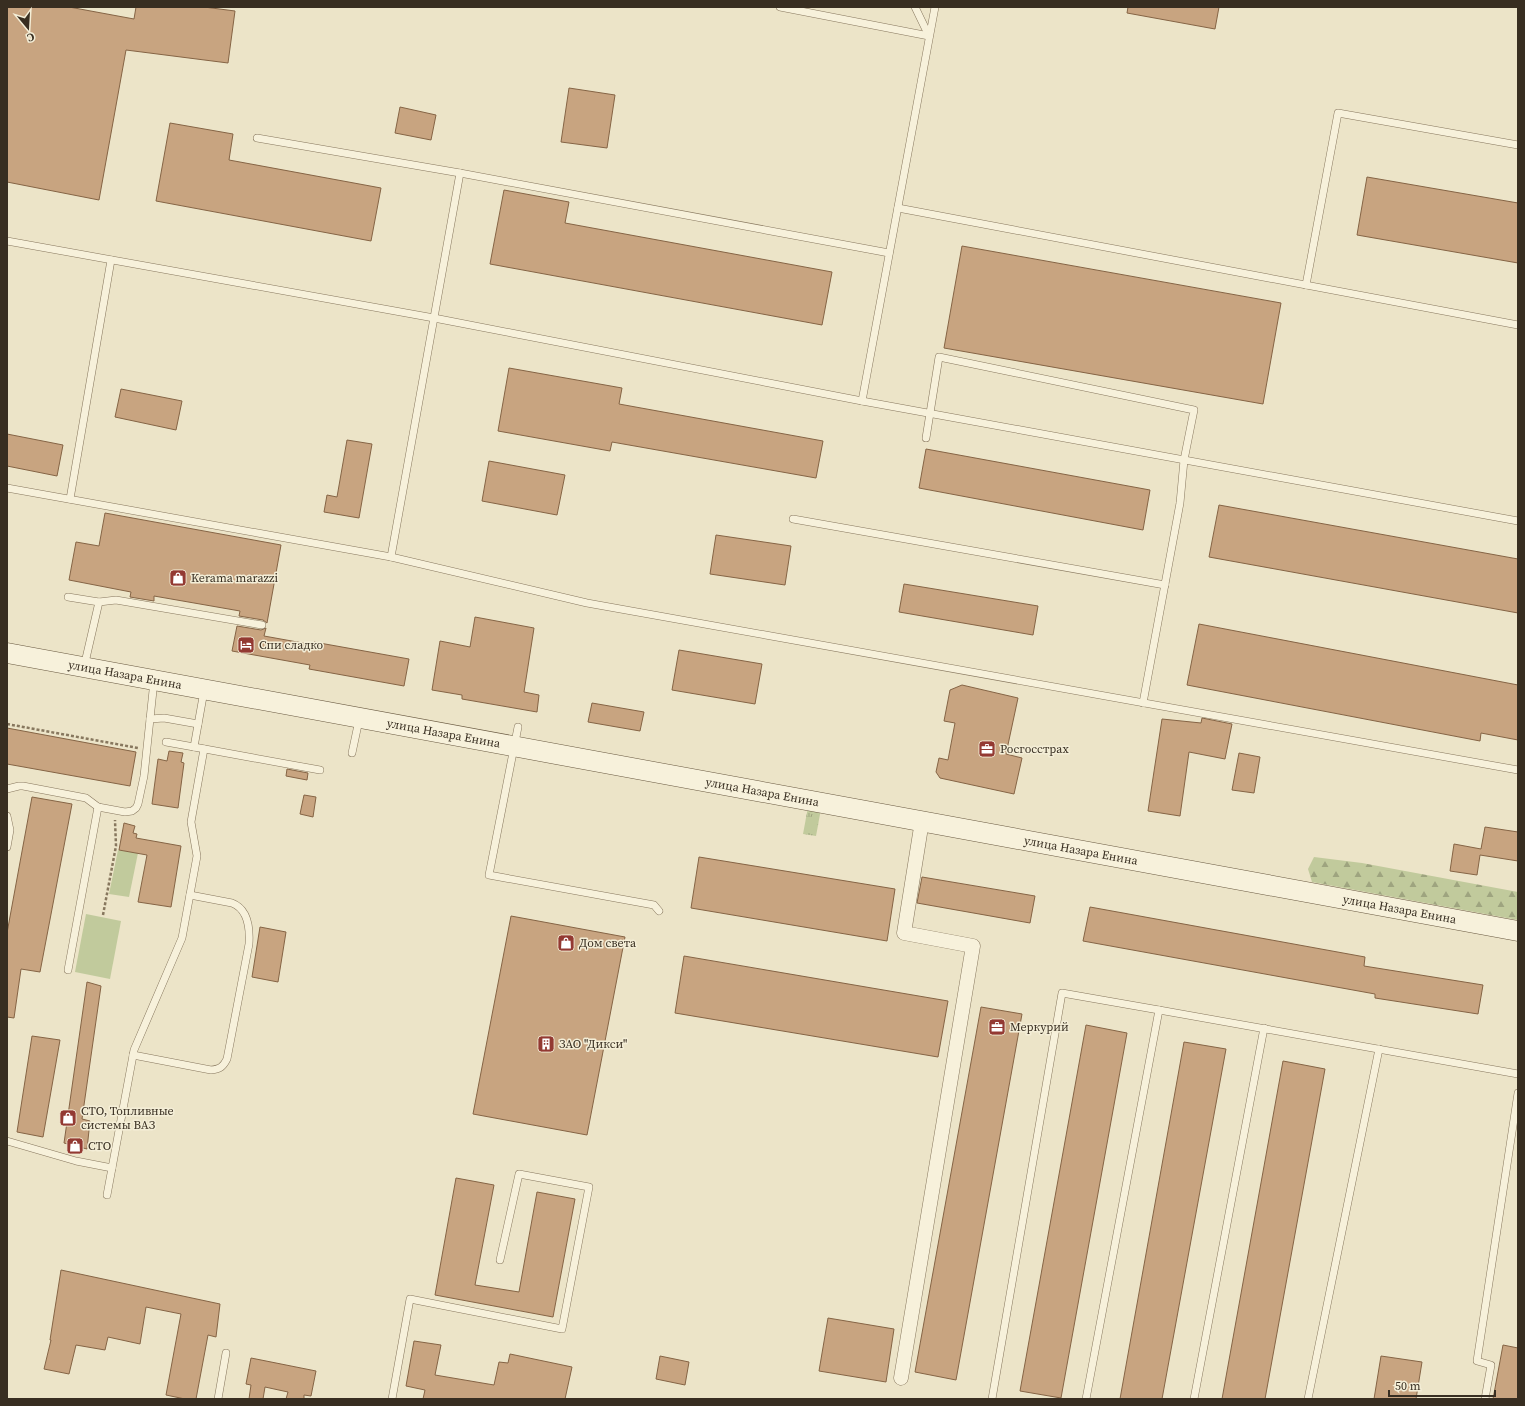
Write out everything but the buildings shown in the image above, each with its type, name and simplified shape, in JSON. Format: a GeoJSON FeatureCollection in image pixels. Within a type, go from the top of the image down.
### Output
{"type":"FeatureCollection","features":[{"type":"Feature","properties":{"kind":"main road","name":"улица Назара Енина"},"geometry":{"type":"LineString","coordinates":[[7,653],[359,718],[516,737],[922,821],[1518,931]]}},
{"type":"Feature","properties":{"kind":"street"},"geometry":{"type":"LineString","coordinates":[[901,1378],[973,946],[904,933],[922,821]]}},
{"type":"Feature","properties":{"kind":"lane"},"geometry":{"type":"LineString","coordinates":[[780,7],[930,36]]}},
{"type":"Feature","properties":{"kind":"lane"},"geometry":{"type":"LineString","coordinates":[[915,7],[930,36]]}},
{"type":"Feature","properties":{"kind":"lane"},"geometry":{"type":"LineString","coordinates":[[862,401],[935,7]]}},
{"type":"Feature","properties":{"kind":"lane"},"geometry":{"type":"LineString","coordinates":[[1306,285],[1338,112],[1518,145]]}},
{"type":"Feature","properties":{"kind":"lane"},"geometry":{"type":"LineString","coordinates":[[257,138],[460,172],[889,253]]}},
{"type":"Feature","properties":{"kind":"lane"},"geometry":{"type":"LineString","coordinates":[[391,557],[460,172]]}},
{"type":"Feature","properties":{"kind":"lane"},"geometry":{"type":"LineString","coordinates":[[898,208],[1518,325]]}},
{"type":"Feature","properties":{"kind":"lane"},"geometry":{"type":"LineString","coordinates":[[7,241],[434,318],[862,401],[1518,521]]}},
{"type":"Feature","properties":{"kind":"lane"},"geometry":{"type":"LineString","coordinates":[[70,499],[111,260]]}},
{"type":"Feature","properties":{"kind":"lane"},"geometry":{"type":"LineString","coordinates":[[926,438],[939,357],[1194,410],[1184,460],[1180,503],[1143,703]]}},
{"type":"Feature","properties":{"kind":"lane"},"geometry":{"type":"LineString","coordinates":[[7,488],[391,557],[587,603],[1518,770]]}},
{"type":"Feature","properties":{"kind":"lane"},"geometry":{"type":"LineString","coordinates":[[793,519],[1165,585]]}},
{"type":"Feature","properties":{"kind":"lane"},"geometry":{"type":"LineString","coordinates":[[68,597],[99,602],[116,600],[262,625]]}},
{"type":"Feature","properties":{"kind":"lane"},"geometry":{"type":"LineString","coordinates":[[84,667],[99,602]]}},
{"type":"Feature","properties":{"kind":"lane"},"geometry":{"type":"LineString","coordinates":[[7,789],[19,786],[86,798],[98,807],[125,812],[132,811],[138,804],[144,776],[154,680]]}},
{"type":"Feature","properties":{"kind":"lane"},"geometry":{"type":"LineString","coordinates":[[194,747],[205,689]]}},
{"type":"Feature","properties":{"kind":"lane"},"geometry":{"type":"LineString","coordinates":[[150,719],[164,718],[198,724]]}},
{"type":"Feature","properties":{"kind":"lane"},"geometry":{"type":"LineString","coordinates":[[352,753],[359,718]]}},
{"type":"Feature","properties":{"kind":"lane"},"geometry":{"type":"LineString","coordinates":[[516,737],[488,875],[654,905],[659,911]]}},
{"type":"Feature","properties":{"kind":"lane"},"geometry":{"type":"LineString","coordinates":[[166,742],[320,770]]}},
{"type":"Feature","properties":{"kind":"lane"},"geometry":{"type":"LineString","coordinates":[[107,1195],[134,1050],[182,938],[198,856],[191,822],[204,749]]}},
{"type":"Feature","properties":{"kind":"lane"},"geometry":{"type":"LineString","coordinates":[[68,970],[98,807]]}},
{"type":"Feature","properties":{"kind":"lane"},"geometry":{"type":"LineString","coordinates":[[7,816],[10,830],[7,847]]}},
{"type":"Feature","properties":{"kind":"lane"},"geometry":{"type":"LineString","coordinates":[[133,1055],[211,1070],[219,1069],[224,1066],[227,1059],[249,944],[245,914],[242,908],[238,905],[190,895]]}},
{"type":"Feature","properties":{"kind":"lane"},"geometry":{"type":"LineString","coordinates":[[992,1399],[1062,993],[1518,1074]]}},
{"type":"Feature","properties":{"kind":"lane"},"geometry":{"type":"LineString","coordinates":[[1086,1399],[1159,1010]]}},
{"type":"Feature","properties":{"kind":"lane"},"geometry":{"type":"LineString","coordinates":[[1194,1399],[1264,1028]]}},
{"type":"Feature","properties":{"kind":"lane"},"geometry":{"type":"LineString","coordinates":[[1308,1399],[1379,1049]]}},
{"type":"Feature","properties":{"kind":"lane"},"geometry":{"type":"LineString","coordinates":[[1485,1399],[1491,1365],[1477,1361],[1518,1093]]}},
{"type":"Feature","properties":{"kind":"lane"},"geometry":{"type":"LineString","coordinates":[[7,1141],[76,1161],[112,1168]]}},
{"type":"Feature","properties":{"kind":"lane"},"geometry":{"type":"LineString","coordinates":[[392,1399],[410,1299],[562,1329],[589,1188],[519,1174],[500,1260]]}},
{"type":"Feature","properties":{"kind":"lane"},"geometry":{"type":"LineString","coordinates":[[218,1399],[226,1353]]}},
{"type":"Feature","properties":{"kind":"path"},"geometry":{"type":"LineString","coordinates":[[7,724],[146,749]]}},
{"type":"Feature","properties":{"kind":"path"},"geometry":{"type":"LineString","coordinates":[[103,915],[116,846],[115,819]]}},
{"type":"Feature","properties":{"kind":"green space"},"geometry":{"type":"Polygon","coordinates":[[[808,807],[821,809],[816,836],[803,834],[808,807]]]}},
{"type":"Feature","properties":{"kind":"green space"},"geometry":{"type":"Polygon","coordinates":[[[118,850],[138,853],[129,897],[109,894],[118,850]]]}},
{"type":"Feature","properties":{"kind":"green space"},"geometry":{"type":"Polygon","coordinates":[[[1314,857],[1362,863],[1518,892],[1518,920],[1312,882],[1308,869],[1314,857]]]}},
{"type":"Feature","properties":{"kind":"green space"},"geometry":{"type":"Polygon","coordinates":[[[86,914],[121,921],[110,979],[75,972],[86,914]]]}},
{"type":"Feature","properties":{"kind":"place","name":"Kerama marazzi"},"geometry":{"type":"Point","coordinates":[178,578]}},
{"type":"Feature","properties":{"kind":"place","name":"Спи сладко"},"geometry":{"type":"Point","coordinates":[246,645]}},
{"type":"Feature","properties":{"kind":"place","name":"Росгосстрах"},"geometry":{"type":"Point","coordinates":[987,749]}},
{"type":"Feature","properties":{"kind":"place","name":"Дом света"},"geometry":{"type":"Point","coordinates":[566,943]}},
{"type":"Feature","properties":{"kind":"place","name":"Меркурий"},"geometry":{"type":"Point","coordinates":[997,1027]}},
{"type":"Feature","properties":{"kind":"place","name":"ЗАО \"Дикси\""},"geometry":{"type":"Point","coordinates":[546,1044]}},
{"type":"Feature","properties":{"kind":"place","name":"СТО, Топливные системы ВАЗ"},"geometry":{"type":"Point","coordinates":[68,1118]}},
{"type":"Feature","properties":{"kind":"place","name":"СТО"},"geometry":{"type":"Point","coordinates":[75,1146]}}]}
